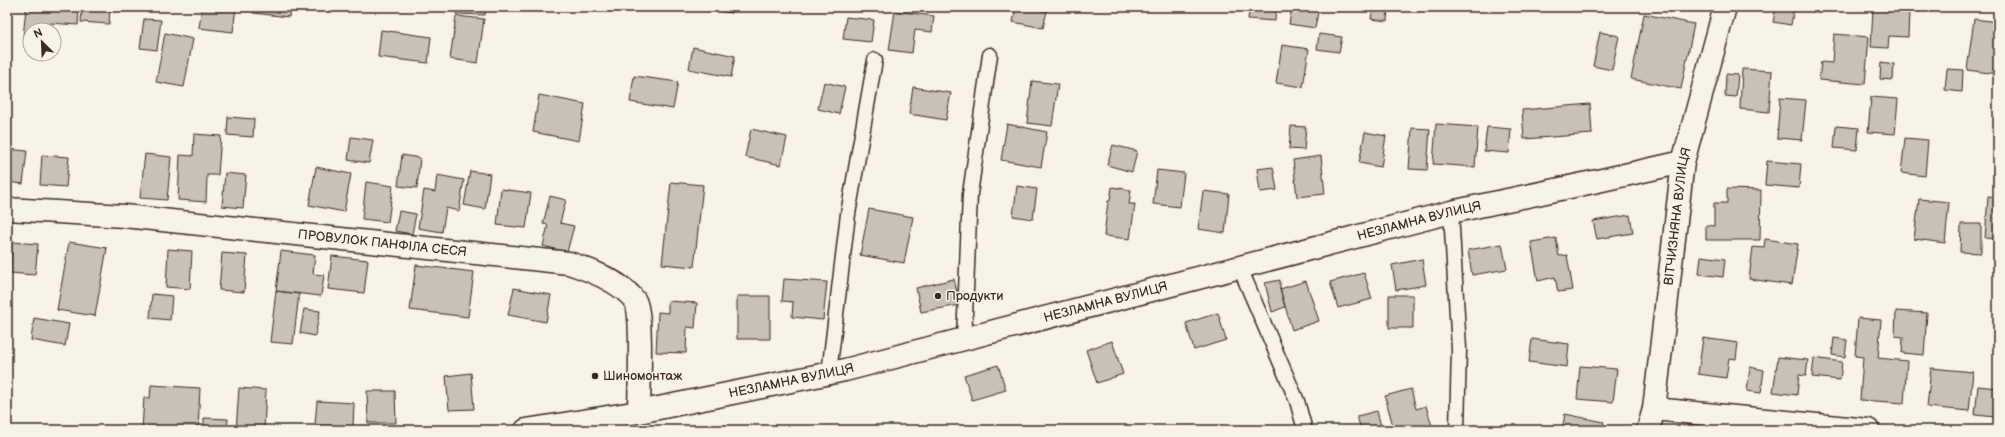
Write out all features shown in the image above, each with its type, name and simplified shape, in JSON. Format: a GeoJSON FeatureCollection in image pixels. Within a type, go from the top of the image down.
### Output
{"type":"FeatureCollection","features":[{"type":"Feature","properties":{"kind":"street","name":"ВІТЧИЗНЯНА ВУЛИЦЯ"},"geometry":{"type":"LineString","coordinates":[[1648,430],[1654,409],[1683,162],[1725,7]]}},
{"type":"Feature","properties":{"kind":"street","name":"НЕЗЛАМНА ВУЛИЦЯ"},"geometry":{"type":"LineString","coordinates":[[526,430],[639,412],[829,373],[1240,268],[1451,212],[1683,162]]}},
{"type":"Feature","properties":{"kind":"street","name":"ПРОВУЛОК ПАНФІЛА СЕСЯ"},"geometry":{"type":"LineString","coordinates":[[7,209],[124,216],[569,263],[595,271],[619,287],[636,302],[640,325],[639,412]]}},
{"type":"Feature","properties":{"kind":"street"},"geometry":{"type":"LineString","coordinates":[[1654,409],[1868,430]]}},
{"type":"Feature","properties":{"kind":"lane"},"geometry":{"type":"LineString","coordinates":[[964,339],[970,194],[990,55]]}},
{"type":"Feature","properties":{"kind":"lane"},"geometry":{"type":"LineString","coordinates":[[829,373],[848,214],[875,60]]}},
{"type":"Feature","properties":{"kind":"lane"},"geometry":{"type":"LineString","coordinates":[[1451,212],[1459,349],[1457,430]]}},
{"type":"Feature","properties":{"kind":"lane"},"geometry":{"type":"LineString","coordinates":[[1240,268],[1297,401],[1305,430]]}},
{"type":"Feature","properties":{"kind":"building"},"geometry":{"type":"Polygon","coordinates":[[[7,7],[11,7],[9,23],[7,23],[7,7]]]}},
{"type":"Feature","properties":{"kind":"building"},"geometry":{"type":"Polygon","coordinates":[[[26,7],[79,7],[78,25],[62,24],[62,22],[25,22],[26,7]]]}},
{"type":"Feature","properties":{"kind":"building"},"geometry":{"type":"Polygon","coordinates":[[[82,7],[110,7],[109,24],[81,22],[82,7]]]}},
{"type":"Feature","properties":{"kind":"building"},"geometry":{"type":"Polygon","coordinates":[[[202,7],[236,7],[233,32],[199,28],[202,7]]]}},
{"type":"Feature","properties":{"kind":"building"},"geometry":{"type":"Polygon","coordinates":[[[254,7],[290,7],[289,17],[253,13],[254,7]]]}},
{"type":"Feature","properties":{"kind":"building"},"geometry":{"type":"Polygon","coordinates":[[[457,7],[486,7],[485,15],[456,14],[457,7]]]}},
{"type":"Feature","properties":{"kind":"building"},"geometry":{"type":"Polygon","coordinates":[[[704,7],[732,7],[731,13],[703,9],[704,7]]]}},
{"type":"Feature","properties":{"kind":"building"},"geometry":{"type":"Polygon","coordinates":[[[1016,7],[1036,7],[1035,9],[1047,11],[1043,28],[1013,22],[1016,7]]]}},
{"type":"Feature","properties":{"kind":"building"},"geometry":{"type":"Polygon","coordinates":[[[1250,7],[1276,7],[1275,21],[1248,19],[1250,7]]]}},
{"type":"Feature","properties":{"kind":"building"},"geometry":{"type":"Polygon","coordinates":[[[1292,7],[1319,7],[1315,28],[1289,24],[1292,7]]]}},
{"type":"Feature","properties":{"kind":"building"},"geometry":{"type":"Polygon","coordinates":[[[1373,7],[1388,7],[1387,21],[1371,19],[1373,7]]]}},
{"type":"Feature","properties":{"kind":"building"},"geometry":{"type":"Polygon","coordinates":[[[1776,7],[1794,7],[1791,25],[1773,22],[1776,7]]]}},
{"type":"Feature","properties":{"kind":"building"},"geometry":{"type":"Polygon","coordinates":[[[1873,9],[1909,11],[1908,37],[1889,36],[1888,48],[1871,47],[1873,9]]]}},
{"type":"Feature","properties":{"kind":"building"},"geometry":{"type":"Polygon","coordinates":[[[895,11],[934,16],[932,32],[915,30],[912,53],[889,50],[895,11]]]}},
{"type":"Feature","properties":{"kind":"building"},"geometry":{"type":"Polygon","coordinates":[[[1644,14],[1694,24],[1681,89],[1631,79],[1644,14]]]}},
{"type":"Feature","properties":{"kind":"building"},"geometry":{"type":"Polygon","coordinates":[[[456,16],[484,19],[478,63],[450,59],[456,16]]]}},
{"type":"Feature","properties":{"kind":"building"},"geometry":{"type":"Polygon","coordinates":[[[846,17],[874,20],[871,42],[843,39],[846,17]]]}},
{"type":"Feature","properties":{"kind":"building"},"geometry":{"type":"Polygon","coordinates":[[[144,19],[161,20],[157,50],[140,48],[144,19]]]}},
{"type":"Feature","properties":{"kind":"building"},"geometry":{"type":"Polygon","coordinates":[[[1974,19],[1998,22],[1997,74],[1967,70],[1974,19]]]}},
{"type":"Feature","properties":{"kind":"building"},"geometry":{"type":"Polygon","coordinates":[[[381,30],[431,37],[428,63],[378,57],[381,30]]]}},
{"type":"Feature","properties":{"kind":"building"},"geometry":{"type":"Polygon","coordinates":[[[1600,32],[1619,36],[1612,70],[1593,66],[1600,32]]]}},
{"type":"Feature","properties":{"kind":"building"},"geometry":{"type":"Polygon","coordinates":[[[165,33],[193,39],[184,87],[156,82],[165,33]]]}},
{"type":"Feature","properties":{"kind":"building"},"geometry":{"type":"Polygon","coordinates":[[[1319,34],[1342,37],[1339,52],[1317,49],[1319,34]]]}},
{"type":"Feature","properties":{"kind":"building"},"geometry":{"type":"Polygon","coordinates":[[[1834,34],[1869,37],[1865,84],[1819,80],[1821,62],[1832,63],[1834,34]]]}},
{"type":"Feature","properties":{"kind":"building"},"geometry":{"type":"Polygon","coordinates":[[[1282,45],[1309,49],[1303,87],[1276,83],[1282,45]]]}},
{"type":"Feature","properties":{"kind":"building"},"geometry":{"type":"Polygon","coordinates":[[[693,47],[735,56],[731,77],[689,69],[693,47]]]}},
{"type":"Feature","properties":{"kind":"building"},"geometry":{"type":"Polygon","coordinates":[[[1881,62],[1894,64],[1893,80],[1880,79],[1881,62]]]}},
{"type":"Feature","properties":{"kind":"building"},"geometry":{"type":"Polygon","coordinates":[[[1742,69],[1772,71],[1769,112],[1740,109],[1742,69]]]}},
{"type":"Feature","properties":{"kind":"building"},"geometry":{"type":"Polygon","coordinates":[[[1947,69],[1963,70],[1962,92],[1945,90],[1947,69]]]}},
{"type":"Feature","properties":{"kind":"building"},"geometry":{"type":"Polygon","coordinates":[[[1726,74],[1738,75],[1736,97],[1725,96],[1726,74]]]}},
{"type":"Feature","properties":{"kind":"building"},"geometry":{"type":"Polygon","coordinates":[[[634,76],[678,82],[673,109],[630,102],[634,76]]]}},
{"type":"Feature","properties":{"kind":"building"},"geometry":{"type":"Polygon","coordinates":[[[1032,81],[1058,84],[1052,126],[1027,123],[1032,81]]]}},
{"type":"Feature","properties":{"kind":"building"},"geometry":{"type":"Polygon","coordinates":[[[824,82],[845,87],[839,114],[818,109],[824,82]]]}},
{"type":"Feature","properties":{"kind":"building"},"geometry":{"type":"Polygon","coordinates":[[[913,87],[951,93],[946,120],[909,114],[913,87]]]}},
{"type":"Feature","properties":{"kind":"building"},"geometry":{"type":"Polygon","coordinates":[[[539,95],[585,104],[579,141],[533,132],[539,95]]]}},
{"type":"Feature","properties":{"kind":"building"},"geometry":{"type":"Polygon","coordinates":[[[1871,97],[1898,99],[1895,134],[1868,132],[1871,97]]]}},
{"type":"Feature","properties":{"kind":"building"},"geometry":{"type":"Polygon","coordinates":[[[1780,98],[1806,100],[1802,140],[1777,138],[1780,98]]]}},
{"type":"Feature","properties":{"kind":"building"},"geometry":{"type":"Polygon","coordinates":[[[1590,104],[1592,134],[1524,139],[1522,110],[1590,104]]]}},
{"type":"Feature","properties":{"kind":"building"},"geometry":{"type":"Polygon","coordinates":[[[228,117],[254,119],[253,137],[227,135],[228,117]]]}},
{"type":"Feature","properties":{"kind":"building"},"geometry":{"type":"Polygon","coordinates":[[[1007,124],[1047,132],[1041,167],[1001,160],[1007,124]]]}},
{"type":"Feature","properties":{"kind":"building"},"geometry":{"type":"Polygon","coordinates":[[[1436,124],[1478,127],[1475,167],[1433,164],[1436,124]]]}},
{"type":"Feature","properties":{"kind":"building"},"geometry":{"type":"Polygon","coordinates":[[[1291,126],[1306,127],[1304,150],[1289,149],[1291,126]]]}},
{"type":"Feature","properties":{"kind":"building"},"geometry":{"type":"Polygon","coordinates":[[[1836,126],[1859,128],[1857,150],[1834,148],[1836,126]]]}},
{"type":"Feature","properties":{"kind":"building"},"geometry":{"type":"Polygon","coordinates":[[[1487,127],[1511,129],[1509,153],[1484,151],[1487,127]]]}},
{"type":"Feature","properties":{"kind":"building"},"geometry":{"type":"Polygon","coordinates":[[[1412,128],[1430,129],[1427,170],[1409,169],[1412,128]]]}},
{"type":"Feature","properties":{"kind":"building"},"geometry":{"type":"Polygon","coordinates":[[[751,129],[787,137],[781,165],[745,157],[751,129]]]}},
{"type":"Feature","properties":{"kind":"building"},"geometry":{"type":"Polygon","coordinates":[[[1365,132],[1386,136],[1381,167],[1359,163],[1365,132]]]}},
{"type":"Feature","properties":{"kind":"building"},"geometry":{"type":"Polygon","coordinates":[[[194,134],[221,136],[218,175],[207,175],[206,202],[178,200],[180,155],[193,156],[194,134]]]}},
{"type":"Feature","properties":{"kind":"building"},"geometry":{"type":"Polygon","coordinates":[[[351,137],[373,140],[369,163],[348,160],[351,137]]]}},
{"type":"Feature","properties":{"kind":"building"},"geometry":{"type":"Polygon","coordinates":[[[1905,138],[1928,140],[1925,176],[1901,173],[1905,138]]]}},
{"type":"Feature","properties":{"kind":"building"},"geometry":{"type":"Polygon","coordinates":[[[1113,145],[1137,151],[1132,172],[1107,165],[1113,145]]]}},
{"type":"Feature","properties":{"kind":"building"},"geometry":{"type":"Polygon","coordinates":[[[7,149],[27,151],[23,184],[7,182],[7,149]]]}},
{"type":"Feature","properties":{"kind":"building"},"geometry":{"type":"Polygon","coordinates":[[[145,154],[171,157],[167,200],[140,198],[145,154]]]}},
{"type":"Feature","properties":{"kind":"building"},"geometry":{"type":"Polygon","coordinates":[[[42,155],[69,157],[66,187],[40,185],[42,155]]]}},
{"type":"Feature","properties":{"kind":"building"},"geometry":{"type":"Polygon","coordinates":[[[402,155],[420,158],[417,188],[398,186],[402,155]]]}},
{"type":"Feature","properties":{"kind":"building"},"geometry":{"type":"Polygon","coordinates":[[[1321,156],[1325,194],[1297,197],[1293,160],[1321,156]]]}},
{"type":"Feature","properties":{"kind":"building"},"geometry":{"type":"Polygon","coordinates":[[[1767,161],[1801,164],[1799,188],[1765,185],[1767,161]]]}},
{"type":"Feature","properties":{"kind":"building"},"geometry":{"type":"Polygon","coordinates":[[[316,167],[351,174],[344,212],[309,205],[316,167]]]}},
{"type":"Feature","properties":{"kind":"building"},"geometry":{"type":"Polygon","coordinates":[[[1273,167],[1277,190],[1260,192],[1257,169],[1273,167]]]}},
{"type":"Feature","properties":{"kind":"building"},"geometry":{"type":"Polygon","coordinates":[[[1157,170],[1184,173],[1180,207],[1153,204],[1157,170]]]}},
{"type":"Feature","properties":{"kind":"building"},"geometry":{"type":"Polygon","coordinates":[[[470,171],[490,174],[485,209],[464,205],[470,171]]]}},
{"type":"Feature","properties":{"kind":"building"},"geometry":{"type":"Polygon","coordinates":[[[225,173],[246,175],[243,208],[222,206],[225,173]]]}},
{"type":"Feature","properties":{"kind":"building"},"geometry":{"type":"Polygon","coordinates":[[[437,175],[464,180],[459,211],[446,208],[442,232],[418,228],[424,190],[435,192],[437,175]]]}},
{"type":"Feature","properties":{"kind":"building"},"geometry":{"type":"Polygon","coordinates":[[[366,182],[393,186],[388,222],[362,219],[366,182]]]}},
{"type":"Feature","properties":{"kind":"building"},"geometry":{"type":"Polygon","coordinates":[[[671,182],[703,185],[694,267],[662,264],[671,182]]]}},
{"type":"Feature","properties":{"kind":"building"},"geometry":{"type":"Polygon","coordinates":[[[1017,186],[1037,189],[1033,219],[1013,216],[1017,186]]]}},
{"type":"Feature","properties":{"kind":"building"},"geometry":{"type":"Polygon","coordinates":[[[1112,187],[1131,190],[1129,204],[1135,204],[1130,239],[1104,236],[1108,201],[1110,201],[1112,187]]]}},
{"type":"Feature","properties":{"kind":"building"},"geometry":{"type":"Polygon","coordinates":[[[501,189],[531,193],[526,228],[497,225],[501,189]]]}},
{"type":"Feature","properties":{"kind":"building"},"geometry":{"type":"Polygon","coordinates":[[[1727,189],[1761,190],[1760,240],[1706,240],[1706,225],[1714,226],[1714,203],[1727,203],[1727,189]]]}},
{"type":"Feature","properties":{"kind":"building"},"geometry":{"type":"Polygon","coordinates":[[[1203,191],[1229,194],[1225,233],[1198,229],[1203,191]]]}},
{"type":"Feature","properties":{"kind":"building"},"geometry":{"type":"Polygon","coordinates":[[[550,196],[566,200],[560,223],[574,226],[567,252],[543,246],[548,225],[543,224],[550,196]]]}},
{"type":"Feature","properties":{"kind":"building"},"geometry":{"type":"Polygon","coordinates":[[[1988,196],[1998,197],[1998,239],[1985,238],[1988,196]]]}},
{"type":"Feature","properties":{"kind":"building"},"geometry":{"type":"Polygon","coordinates":[[[1919,199],[1949,202],[1945,243],[1914,239],[1919,199]]]}},
{"type":"Feature","properties":{"kind":"building"},"geometry":{"type":"Polygon","coordinates":[[[869,209],[913,217],[904,263],[860,255],[869,209]]]}},
{"type":"Feature","properties":{"kind":"building"},"geometry":{"type":"Polygon","coordinates":[[[399,211],[416,214],[412,234],[395,231],[399,211]]]}},
{"type":"Feature","properties":{"kind":"building"},"geometry":{"type":"Polygon","coordinates":[[[1630,215],[1633,233],[1597,239],[1593,221],[1630,215]]]}},
{"type":"Feature","properties":{"kind":"building"},"geometry":{"type":"Polygon","coordinates":[[[1961,224],[1981,224],[1981,253],[1960,252],[1961,224]]]}},
{"type":"Feature","properties":{"kind":"building"},"geometry":{"type":"Polygon","coordinates":[[[1556,238],[1559,256],[1567,255],[1573,290],[1558,292],[1555,277],[1538,281],[1531,242],[1556,238]]]}},
{"type":"Feature","properties":{"kind":"building"},"geometry":{"type":"Polygon","coordinates":[[[1765,239],[1798,244],[1792,285],[1749,279],[1753,247],[1764,248],[1765,239]]]}},
{"type":"Feature","properties":{"kind":"building"},"geometry":{"type":"Polygon","coordinates":[[[12,242],[38,244],[35,275],[10,273],[12,242]]]}},
{"type":"Feature","properties":{"kind":"building"},"geometry":{"type":"Polygon","coordinates":[[[69,242],[107,248],[95,316],[57,310],[69,242]]]}},
{"type":"Feature","properties":{"kind":"building"},"geometry":{"type":"Polygon","coordinates":[[[1502,244],[1507,269],[1472,275],[1468,250],[1502,244]]]}},
{"type":"Feature","properties":{"kind":"building"},"geometry":{"type":"Polygon","coordinates":[[[168,249],[192,251],[190,289],[166,287],[168,249]]]}},
{"type":"Feature","properties":{"kind":"building"},"geometry":{"type":"Polygon","coordinates":[[[281,251],[315,255],[313,274],[324,275],[321,296],[276,291],[281,251]]]}},
{"type":"Feature","properties":{"kind":"building"},"geometry":{"type":"Polygon","coordinates":[[[222,253],[247,255],[244,292],[219,290],[222,253]]]}},
{"type":"Feature","properties":{"kind":"building"},"geometry":{"type":"Polygon","coordinates":[[[332,256],[368,260],[364,293],[328,289],[332,256]]]}},
{"type":"Feature","properties":{"kind":"building"},"geometry":{"type":"Polygon","coordinates":[[[1701,256],[1725,259],[1723,277],[1699,274],[1701,256]]]}},
{"type":"Feature","properties":{"kind":"building"},"geometry":{"type":"Polygon","coordinates":[[[1422,259],[1426,285],[1396,290],[1392,265],[1422,259]]]}},
{"type":"Feature","properties":{"kind":"building"},"geometry":{"type":"Polygon","coordinates":[[[416,265],[474,272],[468,317],[410,310],[416,265]]]}},
{"type":"Feature","properties":{"kind":"building"},"geometry":{"type":"Polygon","coordinates":[[[1364,273],[1372,299],[1338,308],[1330,282],[1364,273]]]}},
{"type":"Feature","properties":{"kind":"building"},"geometry":{"type":"Polygon","coordinates":[[[784,279],[827,282],[823,320],[792,317],[793,302],[782,301],[784,279]]]}},
{"type":"Feature","properties":{"kind":"building","name":"Продукти"},"geometry":{"type":"Polygon","coordinates":[[[954,279],[960,305],[921,312],[916,288],[954,279]]]}},
{"type":"Feature","properties":{"kind":"building"},"geometry":{"type":"Polygon","coordinates":[[[1280,280],[1280,289],[1285,307],[1272,312],[1265,283],[1280,280]]]}},
{"type":"Feature","properties":{"kind":"building"},"geometry":{"type":"Polygon","coordinates":[[[1306,281],[1319,321],[1292,330],[1280,289],[1306,281]]]}},
{"type":"Feature","properties":{"kind":"building"},"geometry":{"type":"Polygon","coordinates":[[[514,288],[551,295],[546,322],[508,315],[514,288]]]}},
{"type":"Feature","properties":{"kind":"building"},"geometry":{"type":"Polygon","coordinates":[[[276,291],[299,294],[293,344],[270,342],[276,291]]]}},
{"type":"Feature","properties":{"kind":"building"},"geometry":{"type":"Polygon","coordinates":[[[152,294],[172,296],[170,320],[150,318],[152,294]]]}},
{"type":"Feature","properties":{"kind":"building"},"geometry":{"type":"Polygon","coordinates":[[[1389,295],[1413,295],[1413,328],[1389,328],[1389,295]]]}},
{"type":"Feature","properties":{"kind":"building"},"geometry":{"type":"Polygon","coordinates":[[[737,296],[770,296],[770,339],[737,339],[737,296]]]}},
{"type":"Feature","properties":{"kind":"building"},"geometry":{"type":"Polygon","coordinates":[[[668,301],[697,303],[695,328],[687,327],[686,353],[656,352],[658,312],[668,313],[668,301]]]}},
{"type":"Feature","properties":{"kind":"building"},"geometry":{"type":"Polygon","coordinates":[[[304,309],[320,311],[315,336],[300,333],[304,309]]]}},
{"type":"Feature","properties":{"kind":"building"},"geometry":{"type":"Polygon","coordinates":[[[1896,311],[1927,313],[1924,355],[1902,353],[1903,337],[1895,336],[1896,311]]]}},
{"type":"Feature","properties":{"kind":"building"},"geometry":{"type":"Polygon","coordinates":[[[1218,313],[1226,340],[1194,350],[1186,323],[1218,313]]]}},
{"type":"Feature","properties":{"kind":"building"},"geometry":{"type":"Polygon","coordinates":[[[34,318],[69,324],[65,346],[31,340],[34,318]]]}},
{"type":"Feature","properties":{"kind":"building"},"geometry":{"type":"Polygon","coordinates":[[[1858,318],[1881,320],[1878,358],[1907,361],[1904,403],[1860,400],[1863,357],[1855,356],[1858,318]]]}},
{"type":"Feature","properties":{"kind":"building"},"geometry":{"type":"Polygon","coordinates":[[[1703,338],[1738,343],[1736,359],[1729,358],[1726,378],[1698,374],[1703,338]]]}},
{"type":"Feature","properties":{"kind":"building"},"geometry":{"type":"Polygon","coordinates":[[[1834,338],[1847,340],[1845,357],[1832,355],[1834,338]]]}},
{"type":"Feature","properties":{"kind":"building"},"geometry":{"type":"Polygon","coordinates":[[[1532,339],[1569,344],[1567,367],[1529,362],[1532,339]]]}},
{"type":"Feature","properties":{"kind":"building"},"geometry":{"type":"Polygon","coordinates":[[[1112,341],[1123,374],[1097,383],[1086,350],[1112,341]]]}},
{"type":"Feature","properties":{"kind":"building"},"geometry":{"type":"Polygon","coordinates":[[[1778,357],[1808,360],[1806,376],[1799,375],[1797,395],[1773,392],[1778,357]]]}},
{"type":"Feature","properties":{"kind":"building"},"geometry":{"type":"Polygon","coordinates":[[[1814,358],[1842,362],[1840,380],[1812,377],[1814,358]]]}},
{"type":"Feature","properties":{"kind":"building"},"geometry":{"type":"Polygon","coordinates":[[[998,365],[1006,390],[972,400],[964,375],[998,365]]]}},
{"type":"Feature","properties":{"kind":"building"},"geometry":{"type":"Polygon","coordinates":[[[1580,366],[1617,369],[1613,402],[1577,399],[1580,366]]]}},
{"type":"Feature","properties":{"kind":"building"},"geometry":{"type":"Polygon","coordinates":[[[1750,367],[1764,370],[1761,393],[1747,391],[1750,367]]]}},
{"type":"Feature","properties":{"kind":"building"},"geometry":{"type":"Polygon","coordinates":[[[1931,368],[1973,372],[1969,411],[1927,407],[1931,368]]]}},
{"type":"Feature","properties":{"kind":"building"},"geometry":{"type":"Polygon","coordinates":[[[471,373],[474,409],[449,410],[446,376],[471,373]]]}},
{"type":"Feature","properties":{"kind":"building"},"geometry":{"type":"Polygon","coordinates":[[[151,385],[200,388],[198,430],[142,430],[144,397],[150,398],[151,385]]]}},
{"type":"Feature","properties":{"kind":"building"},"geometry":{"type":"Polygon","coordinates":[[[1978,386],[1998,388],[1996,417],[1975,415],[1978,386]]]}},
{"type":"Feature","properties":{"kind":"building"},"geometry":{"type":"Polygon","coordinates":[[[239,388],[266,390],[264,430],[236,430],[239,388]]]}},
{"type":"Feature","properties":{"kind":"building"},"geometry":{"type":"Polygon","coordinates":[[[1411,389],[1416,409],[1426,406],[1432,426],[1415,430],[1394,430],[1385,396],[1411,389]]]}},
{"type":"Feature","properties":{"kind":"building"},"geometry":{"type":"Polygon","coordinates":[[[367,391],[395,391],[396,423],[368,423],[367,391]]]}},
{"type":"Feature","properties":{"kind":"building"},"geometry":{"type":"Polygon","coordinates":[[[317,401],[354,403],[353,427],[315,425],[317,401]]]}},
{"type":"Feature","properties":{"kind":"building"},"geometry":{"type":"Polygon","coordinates":[[[1377,411],[1382,430],[1361,430],[1357,416],[1377,411]]]}},
{"type":"Feature","properties":{"kind":"building"},"geometry":{"type":"Polygon","coordinates":[[[1565,414],[1604,422],[1602,430],[1562,430],[1565,414]]]}},
{"type":"Feature","properties":{"kind":"building"},"geometry":{"type":"Polygon","coordinates":[[[204,418],[228,419],[227,430],[204,430],[204,418]]]}},
{"type":"Feature","properties":{"kind":"place","name":"Продукти"},"geometry":{"type":"Point","coordinates":[938,296]}},
{"type":"Feature","properties":{"kind":"place","name":"Шиномонтаж"},"geometry":{"type":"Point","coordinates":[595,376]}}]}
